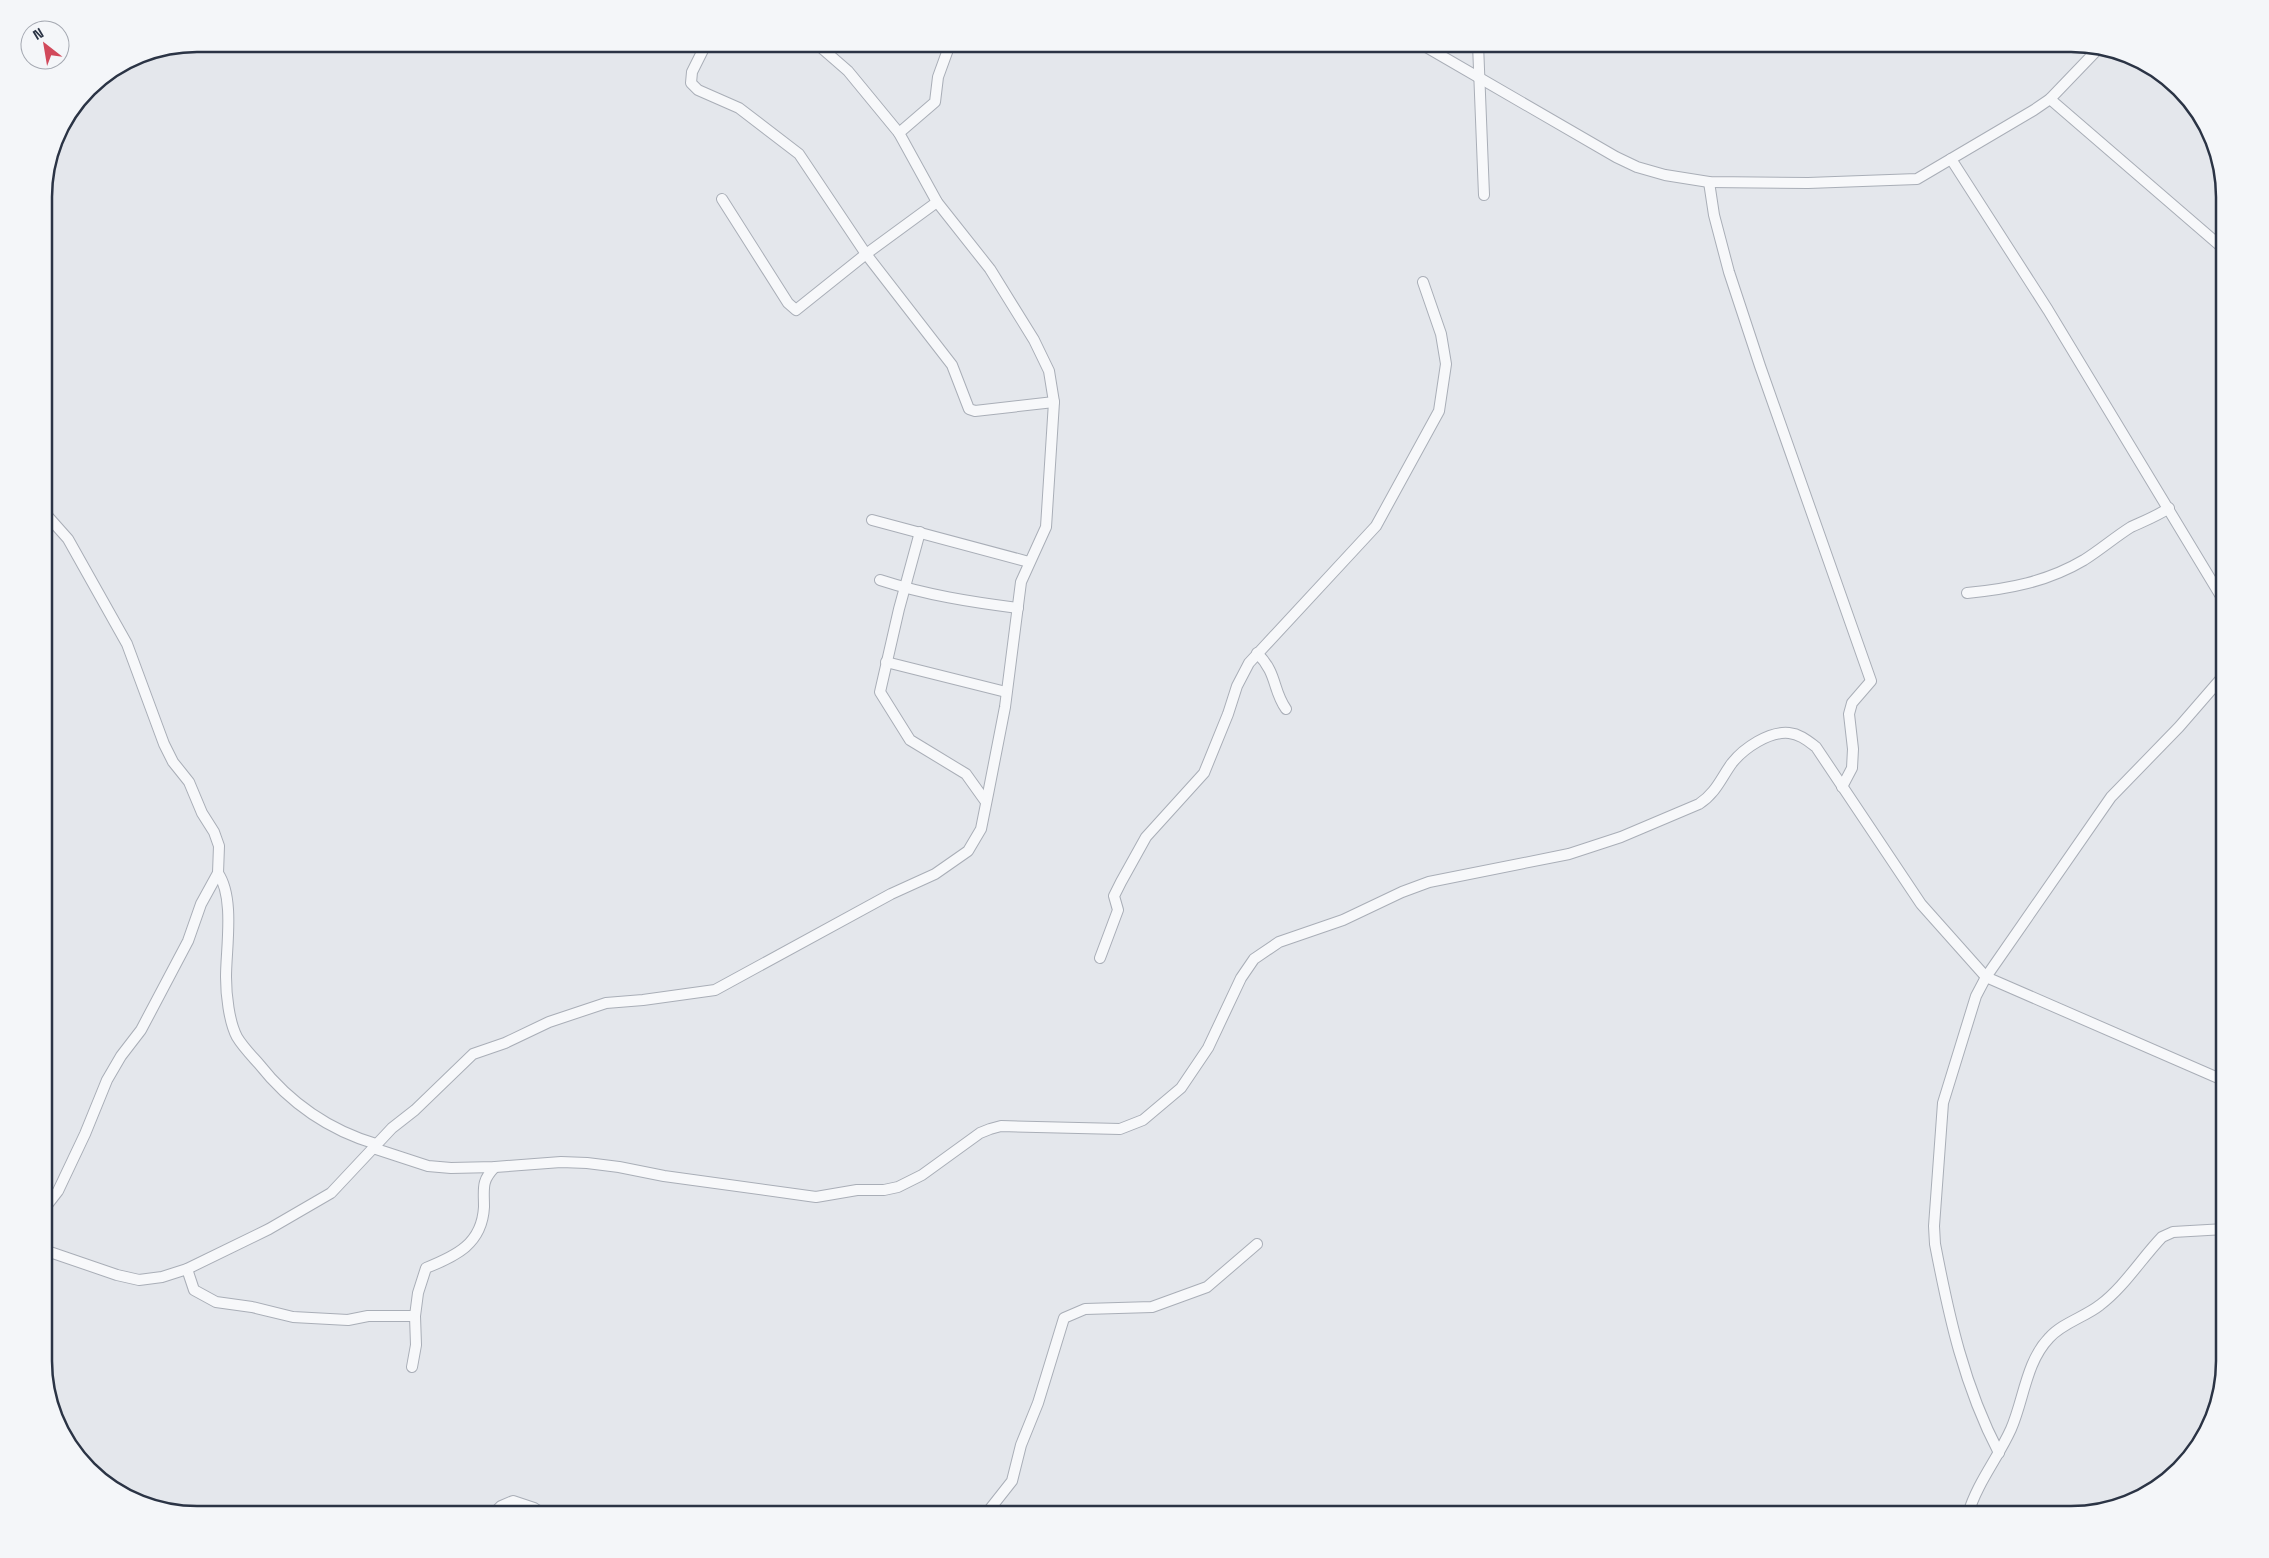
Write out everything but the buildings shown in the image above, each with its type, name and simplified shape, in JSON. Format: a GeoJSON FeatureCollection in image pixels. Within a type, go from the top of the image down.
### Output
{"type":"FeatureCollection","features":[{"type":"Feature","properties":{"kind":"street"},"geometry":{"type":"LineString","coordinates":[[702,52],[692,72],[691,84],[698,90],[740,108],[799,154],[866,254],[952,365],[969,409],[975,412],[1054,402]]}},
{"type":"Feature","properties":{"kind":"street"},"geometry":{"type":"LineString","coordinates":[[53,1253],[117,1275],[139,1280],[162,1277],[188,1269],[269,1228],[331,1193],[374,1146],[473,1054],[505,1043],[549,1022],[606,1003],[715,990],[890,894],[935,874],[968,851],[981,829],[1006,692],[1021,582],[1046,527],[1052,457],[1054,402],[1050,371],[1034,340],[990,269],[937,202],[899,133],[848,71],[826,52]]}},
{"type":"Feature","properties":{"kind":"street"},"geometry":{"type":"LineString","coordinates":[[899,133],[936,102],[938,77],[947,52]]}},
{"type":"Feature","properties":{"kind":"street"},"geometry":{"type":"LineString","coordinates":[[1436,52],[1623,160],[1665,175],[1709,182],[1808,183],[1918,179],[2034,110],[2050,98],[2093,54]]}},
{"type":"Feature","properties":{"kind":"street"},"geometry":{"type":"LineString","coordinates":[[1478,52],[1484,196]]}},
{"type":"Feature","properties":{"kind":"street"},"geometry":{"type":"LineString","coordinates":[[2050,98],[2216,242]]}},
{"type":"Feature","properties":{"kind":"street"},"geometry":{"type":"LineString","coordinates":[[1951,159],[2048,310],[2216,588]]}},
{"type":"Feature","properties":{"kind":"street"},"geometry":{"type":"LineString","coordinates":[[1709,182],[1714,215],[1729,272],[1813,519],[1871,681],[1856,695],[1852,703],[1849,714],[1853,749],[1852,768],[1842,787]]}},
{"type":"Feature","properties":{"kind":"street"},"geometry":{"type":"LineString","coordinates":[[722,199],[788,303],[796,310],[866,254],[937,202]]}},
{"type":"Feature","properties":{"kind":"street"},"geometry":{"type":"LineString","coordinates":[[1100,958],[1118,910],[1114,896],[1127,869],[1146,837],[1204,773],[1228,714],[1237,686],[1249,663],[1376,526],[1438,411],[1446,364],[1441,334],[1424,282]]}},
{"type":"Feature","properties":{"kind":"street"},"geometry":{"type":"LineString","coordinates":[[1967,593],[2003,589],[2037,582],[2060,573],[2084,560],[2132,527],[2169,508]]}},
{"type":"Feature","properties":{"kind":"street"},"geometry":{"type":"LineString","coordinates":[[872,520],[1029,562]]}},
{"type":"Feature","properties":{"kind":"street"},"geometry":{"type":"LineString","coordinates":[[53,522],[68,539],[127,644],[164,744],[173,762],[188,782],[202,813],[214,832],[219,846],[218,872],[201,904],[188,940],[141,1030],[121,1056],[107,1080],[85,1134],[58,1191],[53,1197]]}},
{"type":"Feature","properties":{"kind":"street"},"geometry":{"type":"LineString","coordinates":[[920,532],[904,588],[880,692],[910,740],[966,774],[986,802]]}},
{"type":"Feature","properties":{"kind":"street"},"geometry":{"type":"LineString","coordinates":[[880,580],[904,588],[962,601],[1018,608]]}},
{"type":"Feature","properties":{"kind":"street"},"geometry":{"type":"LineString","coordinates":[[1257,653],[1272,672],[1286,709]]}},
{"type":"Feature","properties":{"kind":"street"},"geometry":{"type":"LineString","coordinates":[[886,662],[1006,692]]}},
{"type":"Feature","properties":{"kind":"street"},"geometry":{"type":"LineString","coordinates":[[1999,1453],[1982,1421],[1966,1379],[1941,1275],[1934,1226],[1943,1103],[1976,996],[1986,977],[2111,797],[2185,720],[2216,684]]}},
{"type":"Feature","properties":{"kind":"street"},"geometry":{"type":"LineString","coordinates":[[218,872],[224,881],[229,922],[227,999],[236,1035],[272,1082],[323,1122],[374,1146],[428,1166],[451,1168],[561,1162],[587,1163],[664,1176],[816,1197],[857,1190],[884,1190],[898,1187],[922,1175],[980,1133],[1001,1126],[1120,1129],[1143,1120],[1181,1088],[1208,1048],[1241,978],[1254,960],[1279,942],[1343,920],[1402,892],[1429,882],[1569,854],[1621,837],[1684,811],[1710,797],[1732,763],[1742,753],[1755,743],[1771,736],[1788,733],[1803,737],[1816,747],[1921,904],[1986,977],[2216,1077]]}},
{"type":"Feature","properties":{"kind":"street"},"geometry":{"type":"LineString","coordinates":[[412,1367],[416,1345],[415,1316],[418,1294],[426,1268],[458,1254],[471,1242],[478,1232],[484,1209],[484,1183],[495,1167]]}},
{"type":"Feature","properties":{"kind":"street"},"geometry":{"type":"LineString","coordinates":[[1971,1506],[1983,1478],[1999,1453],[2011,1428],[2030,1371],[2041,1348],[2050,1336],[2099,1306],[2110,1297],[2162,1237],[2173,1232],[2216,1230]]}},
{"type":"Feature","properties":{"kind":"street"},"geometry":{"type":"LineString","coordinates":[[992,1506],[1012,1481],[1021,1445],[1038,1403],[1064,1318],[1085,1309],[1152,1306],[1207,1287],[1257,1244]]}},
{"type":"Feature","properties":{"kind":"street"},"geometry":{"type":"LineString","coordinates":[[188,1269],[194,1290],[216,1302],[319,1319],[415,1316]]}},
{"type":"Feature","properties":{"kind":"street"},"geometry":{"type":"LineString","coordinates":[[501,1506],[514,1501],[528,1506]]}}]}
